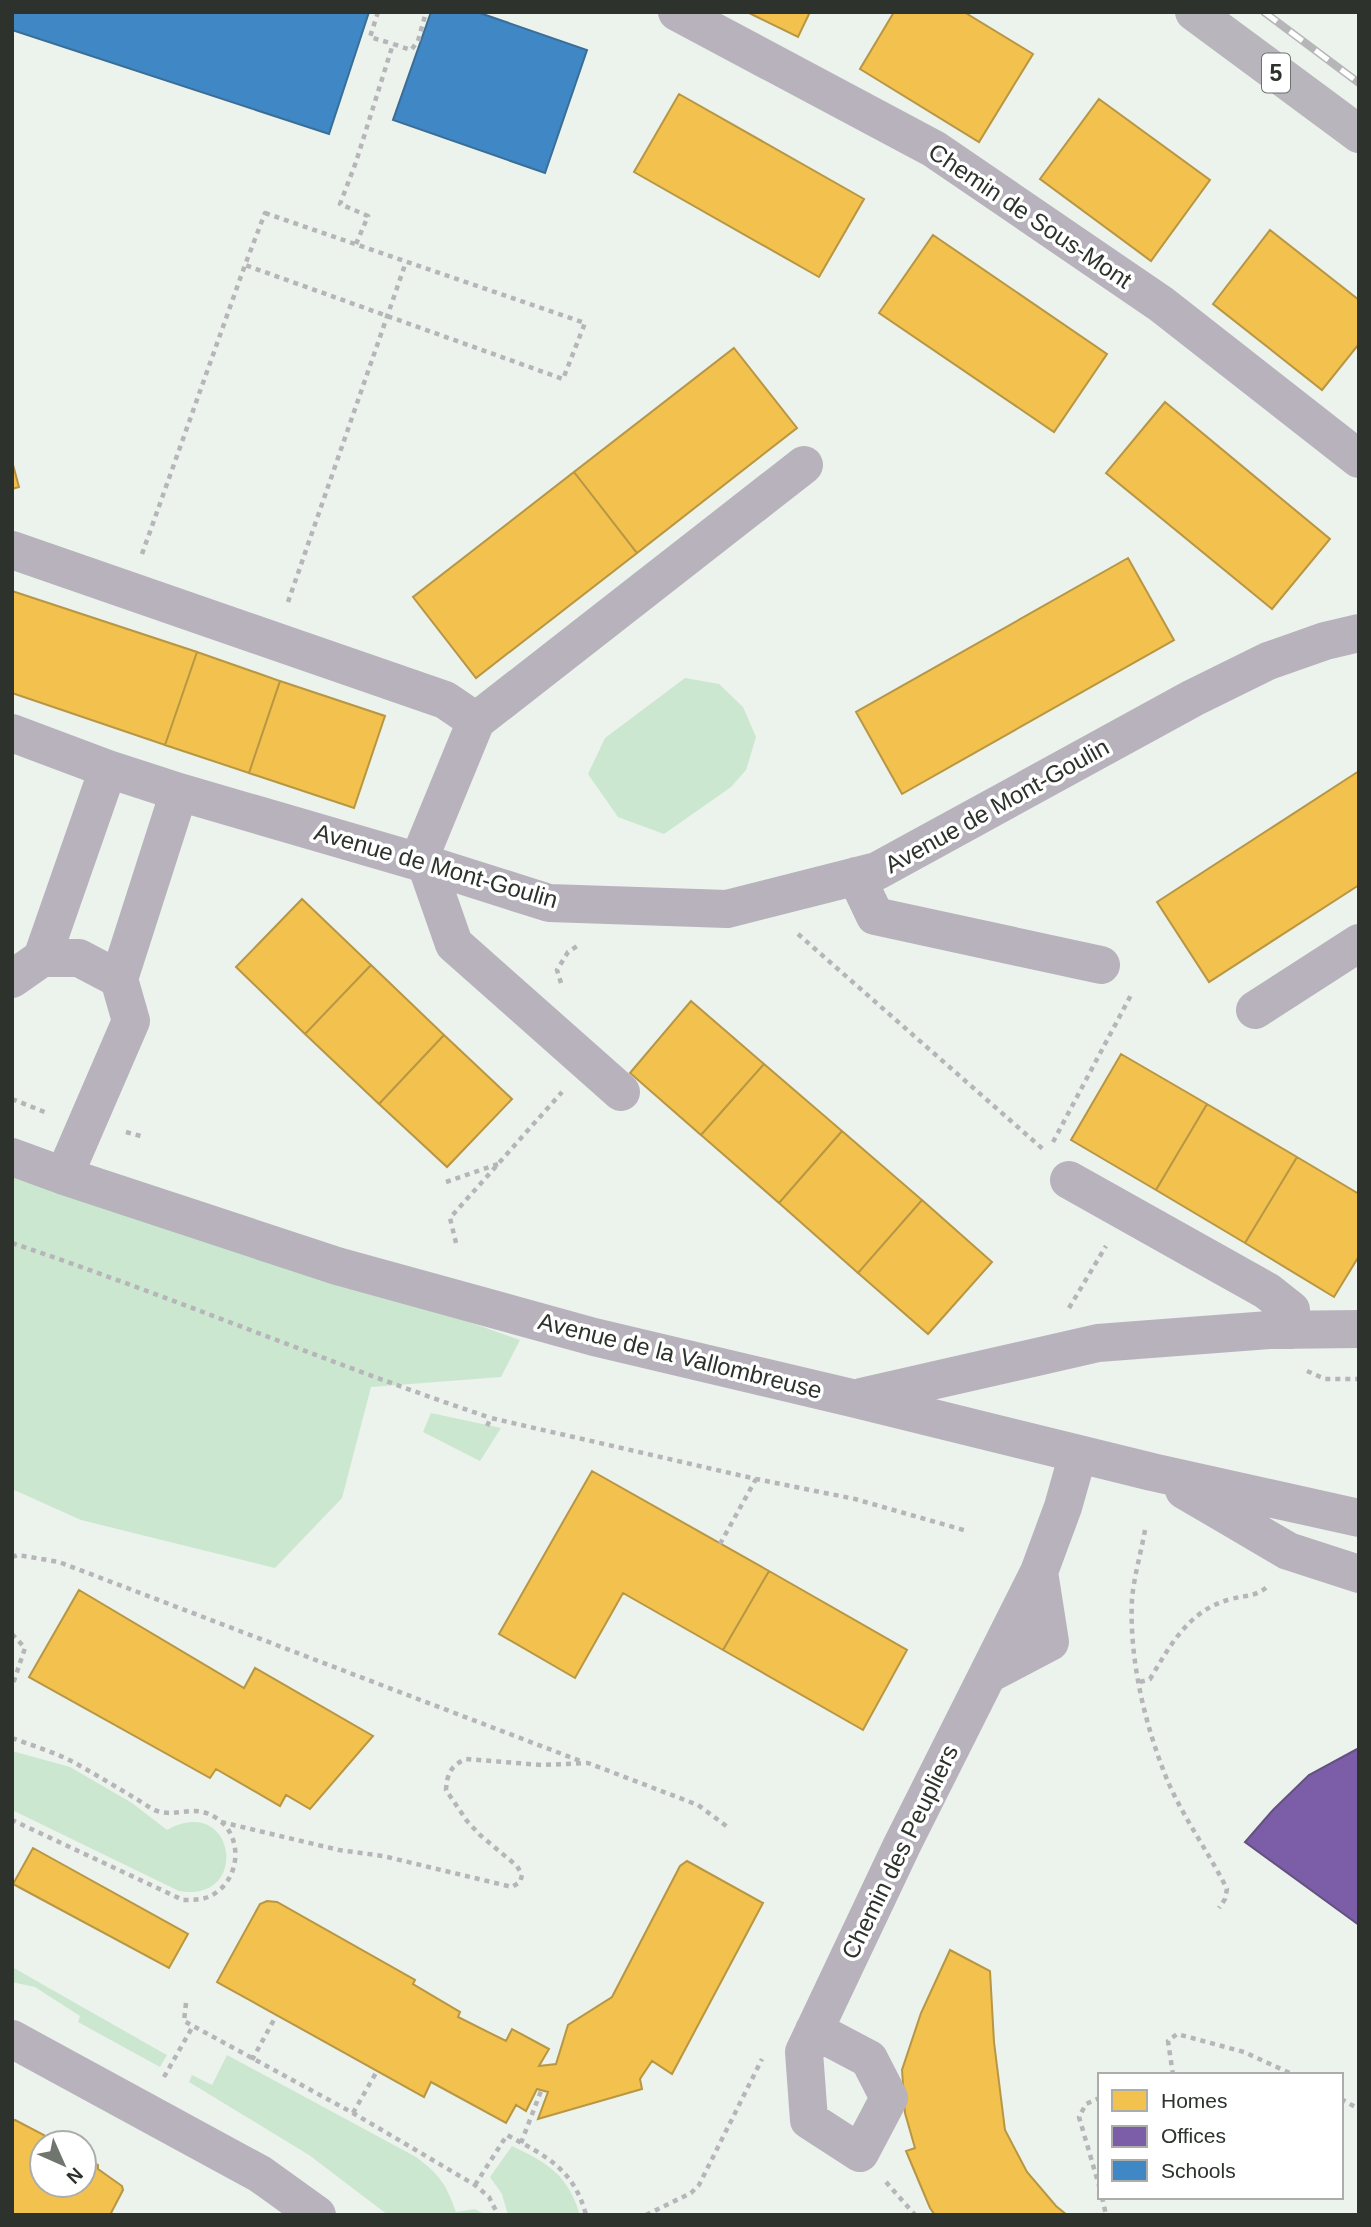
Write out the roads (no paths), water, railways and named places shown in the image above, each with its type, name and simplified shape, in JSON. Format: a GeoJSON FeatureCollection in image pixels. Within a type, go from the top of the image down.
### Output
{"type":"FeatureCollection","features":[{"type":"Feature","properties":{"kind":"main road","name":"5"},"geometry":{"type":"LineString","coordinates":[[1194,12],[1359,134]]}},
{"type":"Feature","properties":{"kind":"street","name":"Chemin de Sous-Mont"},"geometry":{"type":"LineString","coordinates":[[677,12],[934,149],[1161,304],[1359,459]]}},
{"type":"Feature","properties":{"kind":"street"},"geometry":{"type":"LineString","coordinates":[[621,1092],[454,944],[422,863],[476,721],[804,465]]}},
{"type":"Feature","properties":{"kind":"street"},"geometry":{"type":"LineString","coordinates":[[12,550],[445,700],[476,721]]}},
{"type":"Feature","properties":{"kind":"street","name":"Avenue de Mont-Goulin"},"geometry":{"type":"LineString","coordinates":[[12,733],[179,792],[549,903],[727,909],[877,871],[1193,698],[1268,661],[1325,641],[1359,633]]}},
{"type":"Feature","properties":{"kind":"street"},"geometry":{"type":"LineString","coordinates":[[27,968],[108,769]]}},
{"type":"Feature","properties":{"kind":"street"},"geometry":{"type":"LineString","coordinates":[[64,1176],[131,1021],[119,979],[179,792]]}},
{"type":"Feature","properties":{"kind":"street"},"geometry":{"type":"LineString","coordinates":[[856,876],[875,916],[1101,965]]}},
{"type":"Feature","properties":{"kind":"street"},"geometry":{"type":"LineString","coordinates":[[1255,1010],[1359,943]]}},
{"type":"Feature","properties":{"kind":"street"},"geometry":{"type":"LineString","coordinates":[[27,968],[79,958],[119,979]]}},
{"type":"Feature","properties":{"kind":"street","name":"Avenue de la Vallombreuse"},"geometry":{"type":"LineString","coordinates":[[12,1157],[377,1277],[594,1337],[1152,1472],[1359,1518]]}},
{"type":"Feature","properties":{"kind":"street"},"geometry":{"type":"LineString","coordinates":[[1061,1169],[1126,1213],[1267,1291],[1291,1310],[1292,1330]]}},
{"type":"Feature","properties":{"kind":"street"},"geometry":{"type":"LineString","coordinates":[[856,1399],[1098,1343],[1292,1330],[1359,1329]]}},
{"type":"Feature","properties":{"kind":"street","name":"Chemin des Peupliers"},"geometry":{"type":"LineString","coordinates":[[814,2030],[896,1857],[1034,1581],[1063,1507],[1078,1454]]}},
{"type":"Feature","properties":{"kind":"street"},"geometry":{"type":"LineString","coordinates":[[1152,1472],[1288,1551],[1359,1574]]}},
{"type":"Feature","properties":{"kind":"street","name":"Chemin des Peupliers"},"geometry":{"type":"LineString","coordinates":[[989,1674],[1050,1642],[1034,1581]]}},
{"type":"Feature","properties":{"kind":"street"},"geometry":{"type":"LineString","coordinates":[[12,2039],[260,2174],[317,2215]]}},
{"type":"Feature","properties":{"kind":"railway"},"geometry":{"type":"LineString","coordinates":[[1264,12],[1359,83]]}}]}
